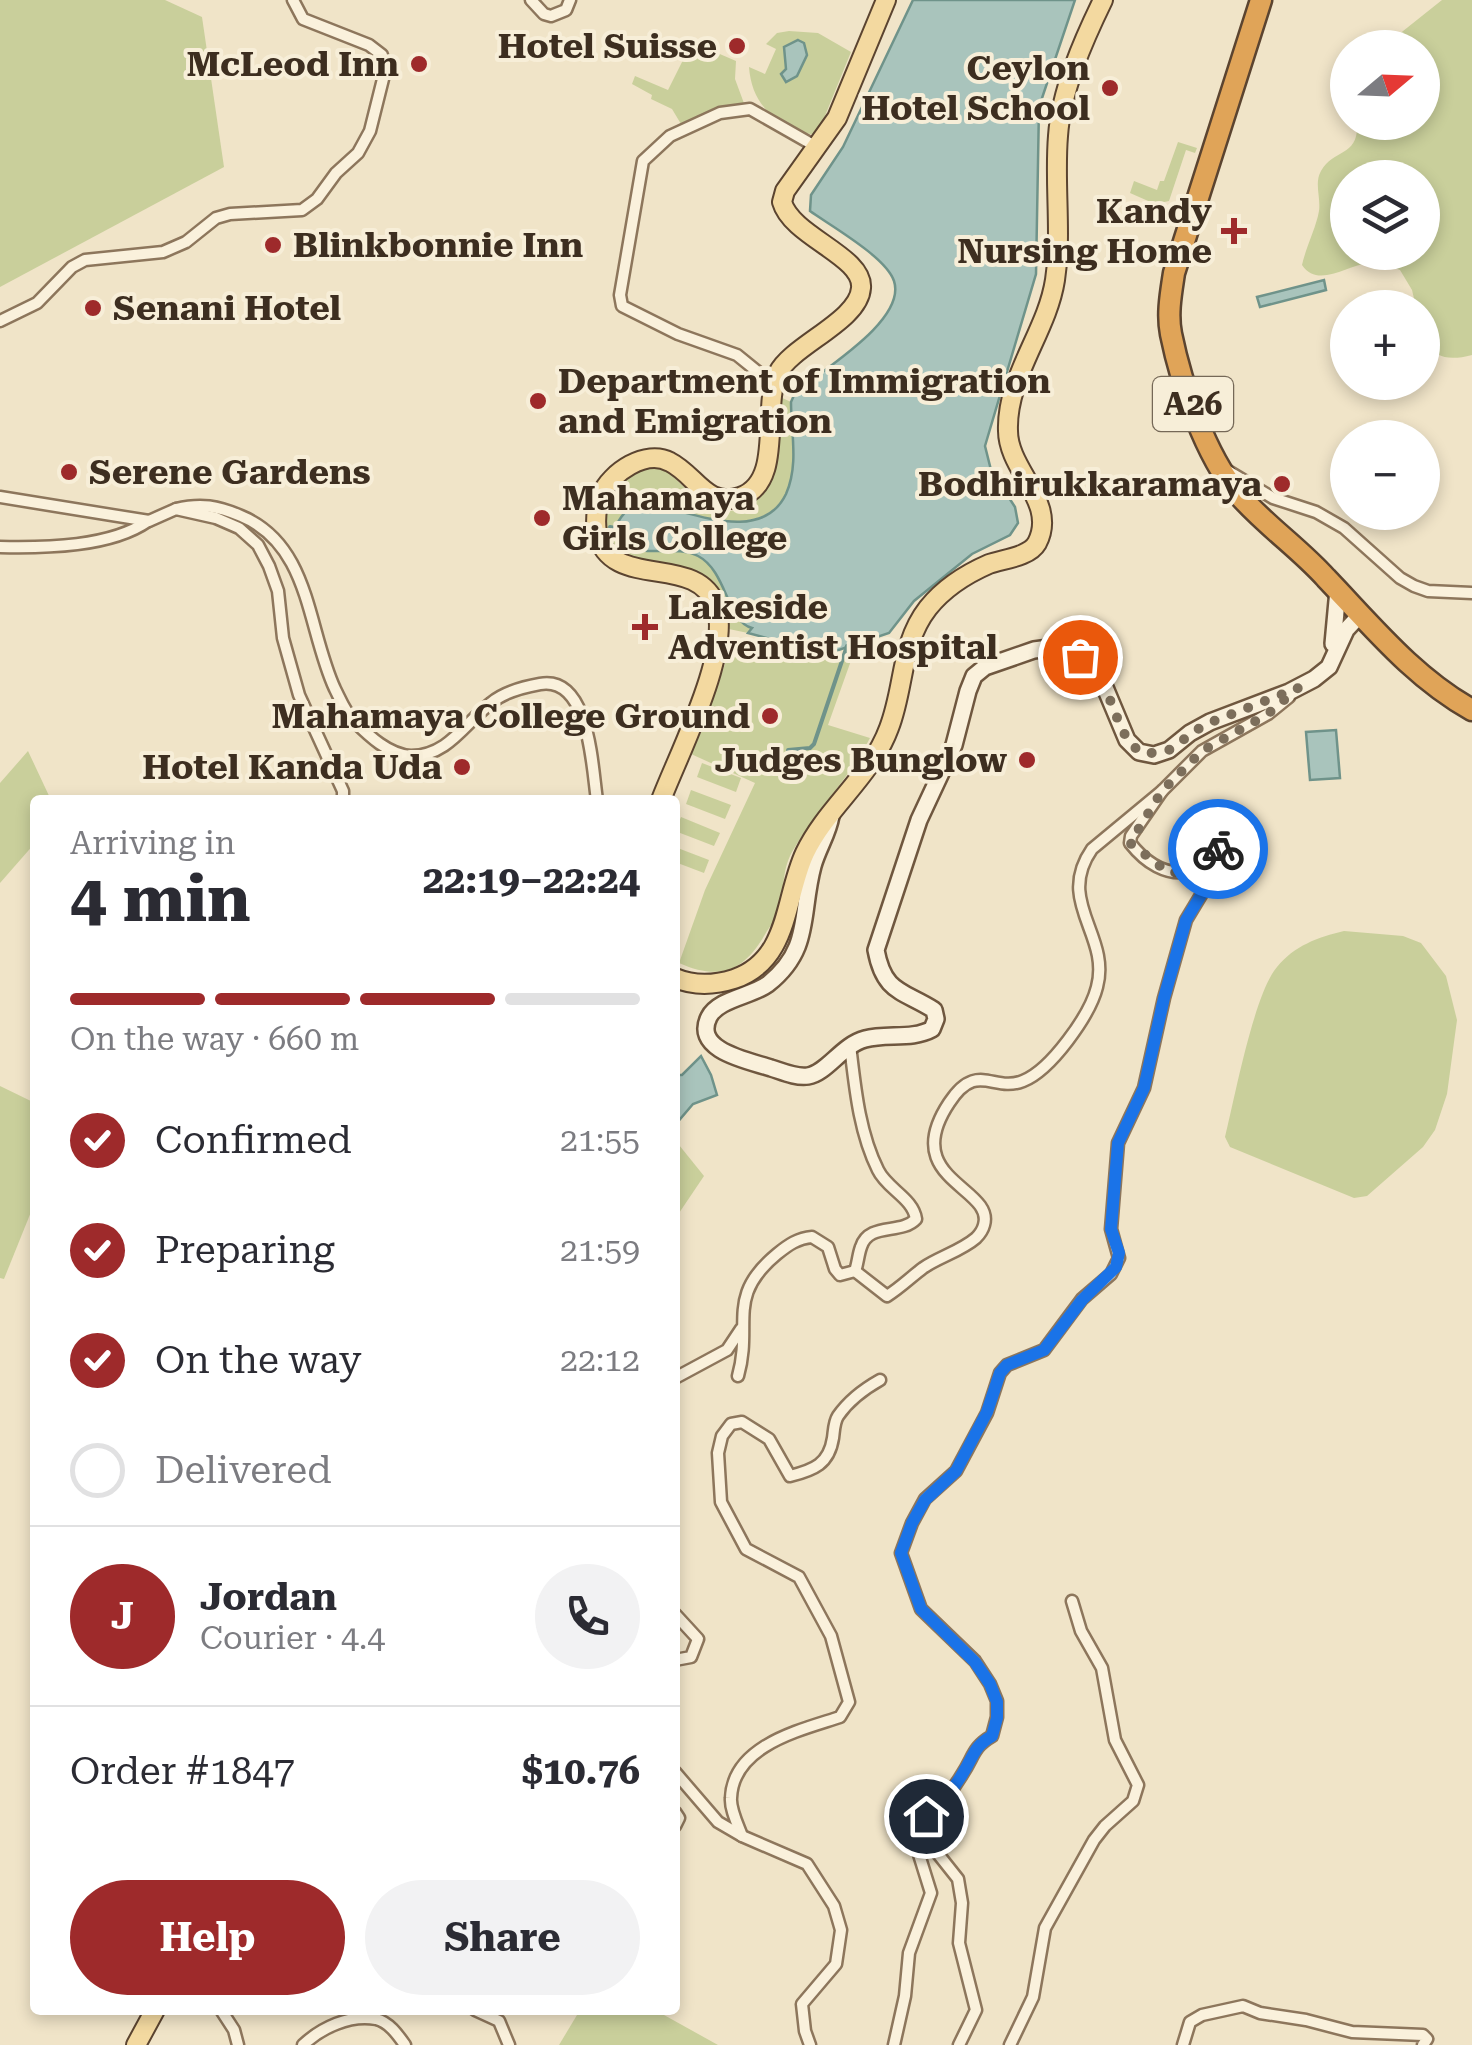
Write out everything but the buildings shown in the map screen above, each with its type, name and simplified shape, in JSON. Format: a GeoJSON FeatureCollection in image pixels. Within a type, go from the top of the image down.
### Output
{"type":"FeatureCollection","features":[{"type":"Feature","properties":{"kind":"highway","name":"A26"},"geometry":{"type":"LineString","coordinates":[[1261,0],[1182,245],[1171,294],[1170,332],[1219,466],[1250,506],[1414,668],[1472,710]]}},
{"type":"Feature","properties":{"kind":"main road"},"geometry":{"type":"LineString","coordinates":[[662,795],[716,658],[720,630],[716,606],[708,592],[685,577],[615,561],[602,547],[596,512],[612,478],[628,466],[653,459],[674,464],[712,496],[727,500],[750,493],[761,480],[774,386],[788,360],[830,330],[862,289],[854,269],[794,224],[782,202],[785,191],[836,118],[886,0]]}},
{"type":"Feature","properties":{"kind":"main road"},"geometry":{"type":"LineString","coordinates":[[680,984],[725,982],[752,970],[769,956],[784,928],[804,855],[883,744],[900,696],[905,652],[914,628],[929,606],[956,582],[990,564],[1027,552],[1036,544],[1042,514],[1008,444],[1010,404],[1055,281],[1058,135],[1063,105],[1100,6]]}},
{"type":"Feature","properties":{"kind":"main road"},"geometry":{"type":"LineString","coordinates":[[1319,674],[1332,647],[1338,590]]}},
{"type":"Feature","properties":{"kind":"main road"},"geometry":{"type":"LineString","coordinates":[[831,816],[828,834],[813,866],[800,945],[766,986],[716,1009],[708,1018],[706,1030],[715,1047],[730,1055],[806,1077],[818,1072],[850,1045],[865,1039],[932,1030],[934,1010],[890,985],[879,967],[876,950],[919,820],[954,745],[974,676],[985,667],[1034,650],[1049,648],[1080,657],[1102,678],[1127,740],[1145,754],[1169,750],[1204,725],[1298,688],[1332,661],[1346,630],[1360,615]]}},
{"type":"Feature","properties":{"kind":"main road"},"geometry":{"type":"LineString","coordinates":[[136,2045],[152,2015]]}},
{"type":"Feature","properties":{"kind":"street"},"geometry":{"type":"LineString","coordinates":[[0,320],[36,302],[72,267],[85,260],[163,252],[186,242],[216,218],[302,210],[317,199],[336,173],[358,153],[370,132],[384,75],[382,54],[370,44],[303,19],[293,0]]}},
{"type":"Feature","properties":{"kind":"street"},"geometry":{"type":"LineString","coordinates":[[531,0],[551,16],[566,10],[570,0]]}},
{"type":"Feature","properties":{"kind":"street"},"geometry":{"type":"LineString","coordinates":[[774,386],[737,355],[678,334],[622,306],[620,295],[630,222],[643,161],[670,136],[694,122],[750,109],[815,146]]}},
{"type":"Feature","properties":{"kind":"street"},"geometry":{"type":"LineString","coordinates":[[1219,466],[1274,498],[1316,512],[1344,528],[1414,586],[1428,591],[1472,593]]}},
{"type":"Feature","properties":{"kind":"street"},"geometry":{"type":"LineString","coordinates":[[0,497],[149,520]]}},
{"type":"Feature","properties":{"kind":"street"},"geometry":{"type":"LineString","coordinates":[[0,547],[108,540],[176,510],[199,504],[223,508],[270,532],[284,548],[296,569],[331,680],[347,714],[369,736],[391,751],[408,756],[429,754],[447,745],[492,701],[522,688],[548,683],[572,696],[580,710],[596,795]]}},
{"type":"Feature","properties":{"kind":"street"},"geometry":{"type":"LineString","coordinates":[[176,510],[216,518],[239,528],[258,545],[278,591],[283,638],[299,695],[343,795]]}},
{"type":"Feature","properties":{"kind":"street"},"geometry":{"type":"LineString","coordinates":[[738,1376],[746,1291],[753,1276],[788,1245],[804,1238],[821,1240],[840,1275],[855,1272],[887,1296],[924,1267],[976,1238],[984,1228],[985,1214],[936,1161],[938,1123],[956,1093],[976,1079],[1022,1081],[1034,1073],[1066,1044],[1097,989],[1097,948],[1078,901],[1084,861],[1092,849],[1162,791],[1202,751],[1268,714],[1298,688]]}},
{"type":"Feature","properties":{"kind":"street"},"geometry":{"type":"LineString","coordinates":[[959,2045],[976,2010],[959,1944],[962,1903],[958,1879],[927,1840],[926,1816],[943,1803],[965,1772],[978,1744],[992,1736],[997,1702],[975,1662],[921,1609],[901,1553],[925,1500],[956,1471],[987,1412],[1000,1373],[1007,1365],[1044,1350],[1082,1300],[1110,1274],[1119,1258],[1111,1229],[1118,1143],[1144,1088],[1186,920],[1224,857],[1212,847],[1191,871],[1169,873],[1134,849],[1131,836],[1162,791]]}},
{"type":"Feature","properties":{"kind":"street"},"geometry":{"type":"LineString","coordinates":[[850,1045],[856,1099],[868,1146],[885,1183],[915,1210],[916,1219],[910,1226],[867,1236],[855,1272]]}},
{"type":"Feature","properties":{"kind":"street"},"geometry":{"type":"LineString","coordinates":[[680,1375],[727,1350],[741,1328]]}},
{"type":"Feature","properties":{"kind":"street"},"geometry":{"type":"LineString","coordinates":[[742,1836],[730,1800],[736,1776],[757,1751],[785,1736],[840,1717],[849,1702],[831,1636],[799,1576],[746,1549],[721,1502],[718,1453],[722,1436],[731,1424],[742,1422],[769,1440],[784,1471],[796,1475],[826,1461],[831,1453],[836,1418],[858,1393],[880,1380]]}},
{"type":"Feature","properties":{"kind":"street"},"geometry":{"type":"LineString","coordinates":[[1010,2045],[1032,1997],[1044,1928],[1094,1840],[1133,1801],[1138,1785],[1115,1740],[1102,1668],[1081,1631],[1072,1601]]}},
{"type":"Feature","properties":{"kind":"street"},"geometry":{"type":"LineString","coordinates":[[680,1619],[698,1639],[691,1657],[680,1659]]}},
{"type":"Feature","properties":{"kind":"street"},"geometry":{"type":"LineString","coordinates":[[680,1778],[718,1822],[808,1864],[834,1906],[841,1930],[836,1964],[802,2004],[810,2045]]}},
{"type":"Feature","properties":{"kind":"street"},"geometry":{"type":"LineString","coordinates":[[894,2045],[909,1953],[931,1893],[912,1832],[913,1816],[922,1808],[943,1803]]}},
{"type":"Feature","properties":{"kind":"street"},"geometry":{"type":"LineString","coordinates":[[1183,2045],[1190,2022],[1202,2014],[1243,2006],[1260,2014],[1352,2032],[1423,2035],[1427,2040],[1423,2045]]}},
{"type":"Feature","properties":{"kind":"street"},"geometry":{"type":"LineString","coordinates":[[225,2015],[238,2045]]}},
{"type":"Feature","properties":{"kind":"street"},"geometry":{"type":"LineString","coordinates":[[485,2015],[499,2021],[509,2045]]}},
{"type":"Feature","properties":{"kind":"street"},"geometry":{"type":"LineString","coordinates":[[303,2045],[315,2033],[344,2021],[377,2019],[393,2029],[406,2045]]}},
{"type":"Feature","properties":{"kind":"green space"},"geometry":{"type":"Polygon","coordinates":[[[0,0],[165,0],[202,17],[224,167],[0,287],[0,0]]]}},
{"type":"Feature","properties":{"kind":"green space"},"geometry":{"type":"Polygon","coordinates":[[[1442,0],[1472,0],[1472,355],[1458,358],[1440,355],[1440,290],[1412,290],[1400,270],[1440,270],[1440,160],[1332,160],[1354,142],[1440,140],[1440,30],[1404,30],[1442,0]]]}},
{"type":"Feature","properties":{"kind":"green space"},"geometry":{"type":"Polygon","coordinates":[[[777,33],[818,33],[851,52],[814,135],[778,120],[761,103],[751,81],[749,67],[765,74],[776,49],[766,44],[777,33]]]}},
{"type":"Feature","properties":{"kind":"green space"},"geometry":{"type":"Polygon","coordinates":[[[692,42],[736,61],[735,79],[745,106],[717,110],[681,124],[672,109],[632,84],[635,76],[668,90],[692,42]]]}},
{"type":"Feature","properties":{"kind":"green space"},"geometry":{"type":"Polygon","coordinates":[[[1178,142],[1197,148],[1195,153],[1186,150],[1169,201],[1155,204],[1130,193],[1134,181],[1157,190],[1178,142]]]}},
{"type":"Feature","properties":{"kind":"green space"},"geometry":{"type":"Polygon","coordinates":[[[1330,161],[1330,270],[1345,270],[1316,275],[1302,265],[1319,211],[1319,176],[1330,161]]]}},
{"type":"Feature","properties":{"kind":"green space"},"geometry":{"type":"Polygon","coordinates":[[[778,396],[791,402],[793,462],[781,502],[767,514],[749,520],[706,519],[645,501],[615,526],[614,532],[653,549],[688,553],[704,560],[718,577],[737,615],[753,628],[748,633],[724,628],[716,589],[705,578],[674,566],[644,564],[608,547],[605,514],[611,497],[630,470],[659,466],[712,509],[730,511],[753,501],[770,476],[774,461],[778,396]]]}},
{"type":"Feature","properties":{"kind":"green space"},"geometry":{"type":"Polygon","coordinates":[[[750,641],[814,655],[853,655],[828,725],[870,738],[792,852],[779,912],[759,944],[731,969],[708,972],[680,960],[705,890],[755,783],[691,754],[730,649],[750,641]]]}},
{"type":"Feature","properties":{"kind":"green space"},"geometry":{"type":"Polygon","coordinates":[[[28,751],[49,795],[30,795],[30,849],[0,883],[0,783],[28,751]]]}},
{"type":"Feature","properties":{"kind":"green space"},"geometry":{"type":"Polygon","coordinates":[[[702,763],[741,778],[736,792],[697,777],[702,763]]]}},
{"type":"Feature","properties":{"kind":"green space"},"geometry":{"type":"Polygon","coordinates":[[[691,790],[731,805],[725,819],[686,804],[691,790]]]}},
{"type":"Feature","properties":{"kind":"green space"},"geometry":{"type":"Polygon","coordinates":[[[680,819],[720,833],[714,846],[680,833],[680,819]]]}},
{"type":"Feature","properties":{"kind":"green space"},"geometry":{"type":"Polygon","coordinates":[[[680,849],[709,860],[704,873],[680,864],[680,849]]]}},
{"type":"Feature","properties":{"kind":"green space"},"geometry":{"type":"Polygon","coordinates":[[[1344,931],[1403,936],[1421,943],[1446,976],[1457,1020],[1447,1094],[1435,1130],[1423,1147],[1367,1196],[1354,1198],[1230,1147],[1225,1137],[1253,1022],[1269,980],[1277,967],[1299,948],[1344,931]]]}},
{"type":"Feature","properties":{"kind":"green space"},"geometry":{"type":"Polygon","coordinates":[[[0,1086],[30,1101],[30,1214],[4,1279],[0,1278],[0,1086]]]}},
{"type":"Feature","properties":{"kind":"green space"},"geometry":{"type":"Polygon","coordinates":[[[680,1146],[704,1176],[680,1212],[680,1146]]]}},
{"type":"Feature","properties":{"kind":"green space"},"geometry":{"type":"Polygon","coordinates":[[[577,2015],[664,2015],[718,2045],[559,2045],[577,2015]]]}},
{"type":"Feature","properties":{"kind":"water"},"geometry":{"type":"Polygon","coordinates":[[[913,0],[1075,0],[1039,107],[1036,274],[985,446],[991,470],[1015,507],[1018,523],[1010,535],[972,554],[914,601],[889,633],[827,654],[748,633],[752,628],[737,616],[708,563],[687,552],[629,548],[614,532],[625,512],[639,502],[732,522],[763,517],[786,494],[792,472],[791,402],[795,393],[859,344],[888,312],[895,296],[894,281],[880,262],[810,211],[811,195],[843,147],[913,0]]]}},
{"type":"Feature","properties":{"kind":"water"},"geometry":{"type":"Polygon","coordinates":[[[798,40],[804,43],[807,55],[797,76],[786,82],[781,74],[786,69],[784,47],[798,40]]]}},
{"type":"Feature","properties":{"kind":"water"},"geometry":{"type":"Polygon","coordinates":[[[1324,280],[1326,290],[1260,307],[1257,297],[1324,280]]]}},
{"type":"Feature","properties":{"kind":"water"},"geometry":{"type":"Polygon","coordinates":[[[1336,730],[1340,778],[1310,780],[1306,732],[1336,730]]]}},
{"type":"Feature","properties":{"kind":"water"},"geometry":{"type":"Polygon","coordinates":[[[701,1056],[717,1095],[693,1104],[680,1119],[680,1075],[701,1056]]]}},
{"type":"Feature","properties":{"kind":"waterway"},"geometry":{"type":"LineString","coordinates":[[610,527],[615,528]]}},
{"type":"Feature","properties":{"kind":"waterway"},"geometry":{"type":"LineString","coordinates":[[788,750],[814,744],[847,646]]}},
{"type":"Feature","properties":{"kind":"way so far"},"geometry":{"type":"LineString","coordinates":[[1080,657],[1102,678],[1127,740],[1145,754],[1169,750],[1204,725],[1298,688],[1268,714],[1202,751],[1162,791],[1130,843],[1161,869],[1180,874],[1191,871],[1212,847],[1218,849]]}},
{"type":"Feature","properties":{"kind":"place","name":"Hotel Suisse"},"geometry":{"type":"Point","coordinates":[737,46]}},
{"type":"Feature","properties":{"kind":"place","name":"McLeod Inn"},"geometry":{"type":"Point","coordinates":[419,64]}},
{"type":"Feature","properties":{"kind":"place","name":"Ceylon Hotel School"},"geometry":{"type":"Point","coordinates":[1110,88]}},
{"type":"Feature","properties":{"kind":"place","name":"Kandy Nursing Home"},"geometry":{"type":"Point","coordinates":[1234,231]}},
{"type":"Feature","properties":{"kind":"place","name":"Blinkbonnie Inn"},"geometry":{"type":"Point","coordinates":[273,245]}},
{"type":"Feature","properties":{"kind":"place","name":"Senani Hotel"},"geometry":{"type":"Point","coordinates":[93,308]}},
{"type":"Feature","properties":{"kind":"place","name":"Department of Immigration and Emigration"},"geometry":{"type":"Point","coordinates":[538,401]}},
{"type":"Feature","properties":{"kind":"place","name":"Serene Gardens"},"geometry":{"type":"Point","coordinates":[69,472]}},
{"type":"Feature","properties":{"kind":"place","name":"Bodhirukkaramaya"},"geometry":{"type":"Point","coordinates":[1282,484]}},
{"type":"Feature","properties":{"kind":"place","name":"Mahamaya Girls College"},"geometry":{"type":"Point","coordinates":[542,518]}},
{"type":"Feature","properties":{"kind":"place","name":"Lakeside Adventist Hospital"},"geometry":{"type":"Point","coordinates":[645,627]}},
{"type":"Feature","properties":{"kind":"place","name":"Mahamaya College Ground"},"geometry":{"type":"Point","coordinates":[770,716]}},
{"type":"Feature","properties":{"kind":"place","name":"Judges Bunglow"},"geometry":{"type":"Point","coordinates":[1027,760]}},
{"type":"Feature","properties":{"kind":"place","name":"Hotel Kanda Uda"},"geometry":{"type":"Point","coordinates":[462,767]}},
{"type":"Feature","properties":{"kind":"route"},"geometry":{"type":"LineString","coordinates":[[926,1816],[943,1803],[965,1772],[978,1744],[992,1736],[997,1702],[975,1662],[921,1609],[901,1553],[925,1500],[956,1471],[987,1412],[1000,1373],[1007,1365],[1044,1350],[1082,1300],[1116,1267],[1119,1253],[1111,1229],[1118,1143],[1144,1088],[1186,920],[1224,857],[1218,849]]}}]}
